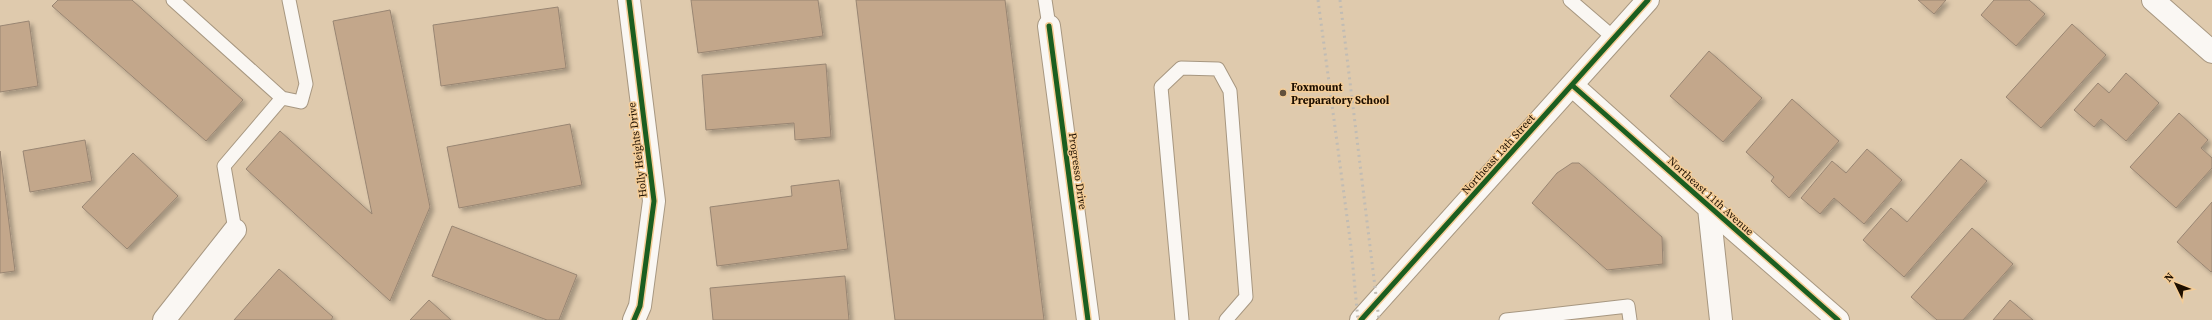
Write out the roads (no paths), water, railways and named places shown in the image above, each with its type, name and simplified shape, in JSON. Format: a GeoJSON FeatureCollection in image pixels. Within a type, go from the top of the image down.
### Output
{"type":"FeatureCollection","features":[{"type":"Feature","properties":{"kind":"street","name":"Holly Heights Drive"},"geometry":{"type":"LineString","coordinates":[[629,0],[654,201],[640,306],[634,320]]}},
{"type":"Feature","properties":{"kind":"street","name":"Northeast 13th Street"},"geometry":{"type":"LineString","coordinates":[[1361,320],[1573,86],[1648,0]]}},
{"type":"Feature","properties":{"kind":"street"},"geometry":{"type":"LineString","coordinates":[[2153,0],[2212,52]]}},
{"type":"Feature","properties":{"kind":"street","name":"Progresso Drive"},"geometry":{"type":"LineString","coordinates":[[1048,26],[1088,320]]}},
{"type":"Feature","properties":{"kind":"street","name":"Northeast 11th Avenue"},"geometry":{"type":"LineString","coordinates":[[1573,86],[1709,208],[1838,320]]}},
{"type":"Feature","properties":{"kind":"street"},"geometry":{"type":"LineString","coordinates":[[1709,208],[1721,320]]}},
{"type":"Feature","properties":{"kind":"street"},"geometry":{"type":"LineString","coordinates":[[164,320],[235,230]]}},
{"type":"Feature","properties":{"kind":"lane"},"geometry":{"type":"LineString","coordinates":[[173,0],[282,98],[301,102],[306,84],[289,0]]}},
{"type":"Feature","properties":{"kind":"lane"},"geometry":{"type":"LineString","coordinates":[[1045,0],[1048,26]]}},
{"type":"Feature","properties":{"kind":"lane"},"geometry":{"type":"LineString","coordinates":[[1570,0],[1614,38]]}},
{"type":"Feature","properties":{"kind":"lane"},"geometry":{"type":"LineString","coordinates":[[1182,320],[1161,87],[1181,68],[1218,69],[1230,91],[1246,297],[1226,320]]}},
{"type":"Feature","properties":{"kind":"lane"},"geometry":{"type":"LineString","coordinates":[[235,230],[224,166],[282,98]]}},
{"type":"Feature","properties":{"kind":"lane"},"geometry":{"type":"LineString","coordinates":[[1506,320],[1628,306],[1630,320]]}},
{"type":"Feature","properties":{"kind":"railway"},"geometry":{"type":"LineString","coordinates":[[1318,0],[1351,247],[1358,320]]}},
{"type":"Feature","properties":{"kind":"railway"},"geometry":{"type":"LineString","coordinates":[[1340,0],[1379,320]]}},
{"type":"Feature","properties":{"kind":"place","name":"Foxmount Preparatory School"},"geometry":{"type":"Point","coordinates":[1283,93]}}]}
